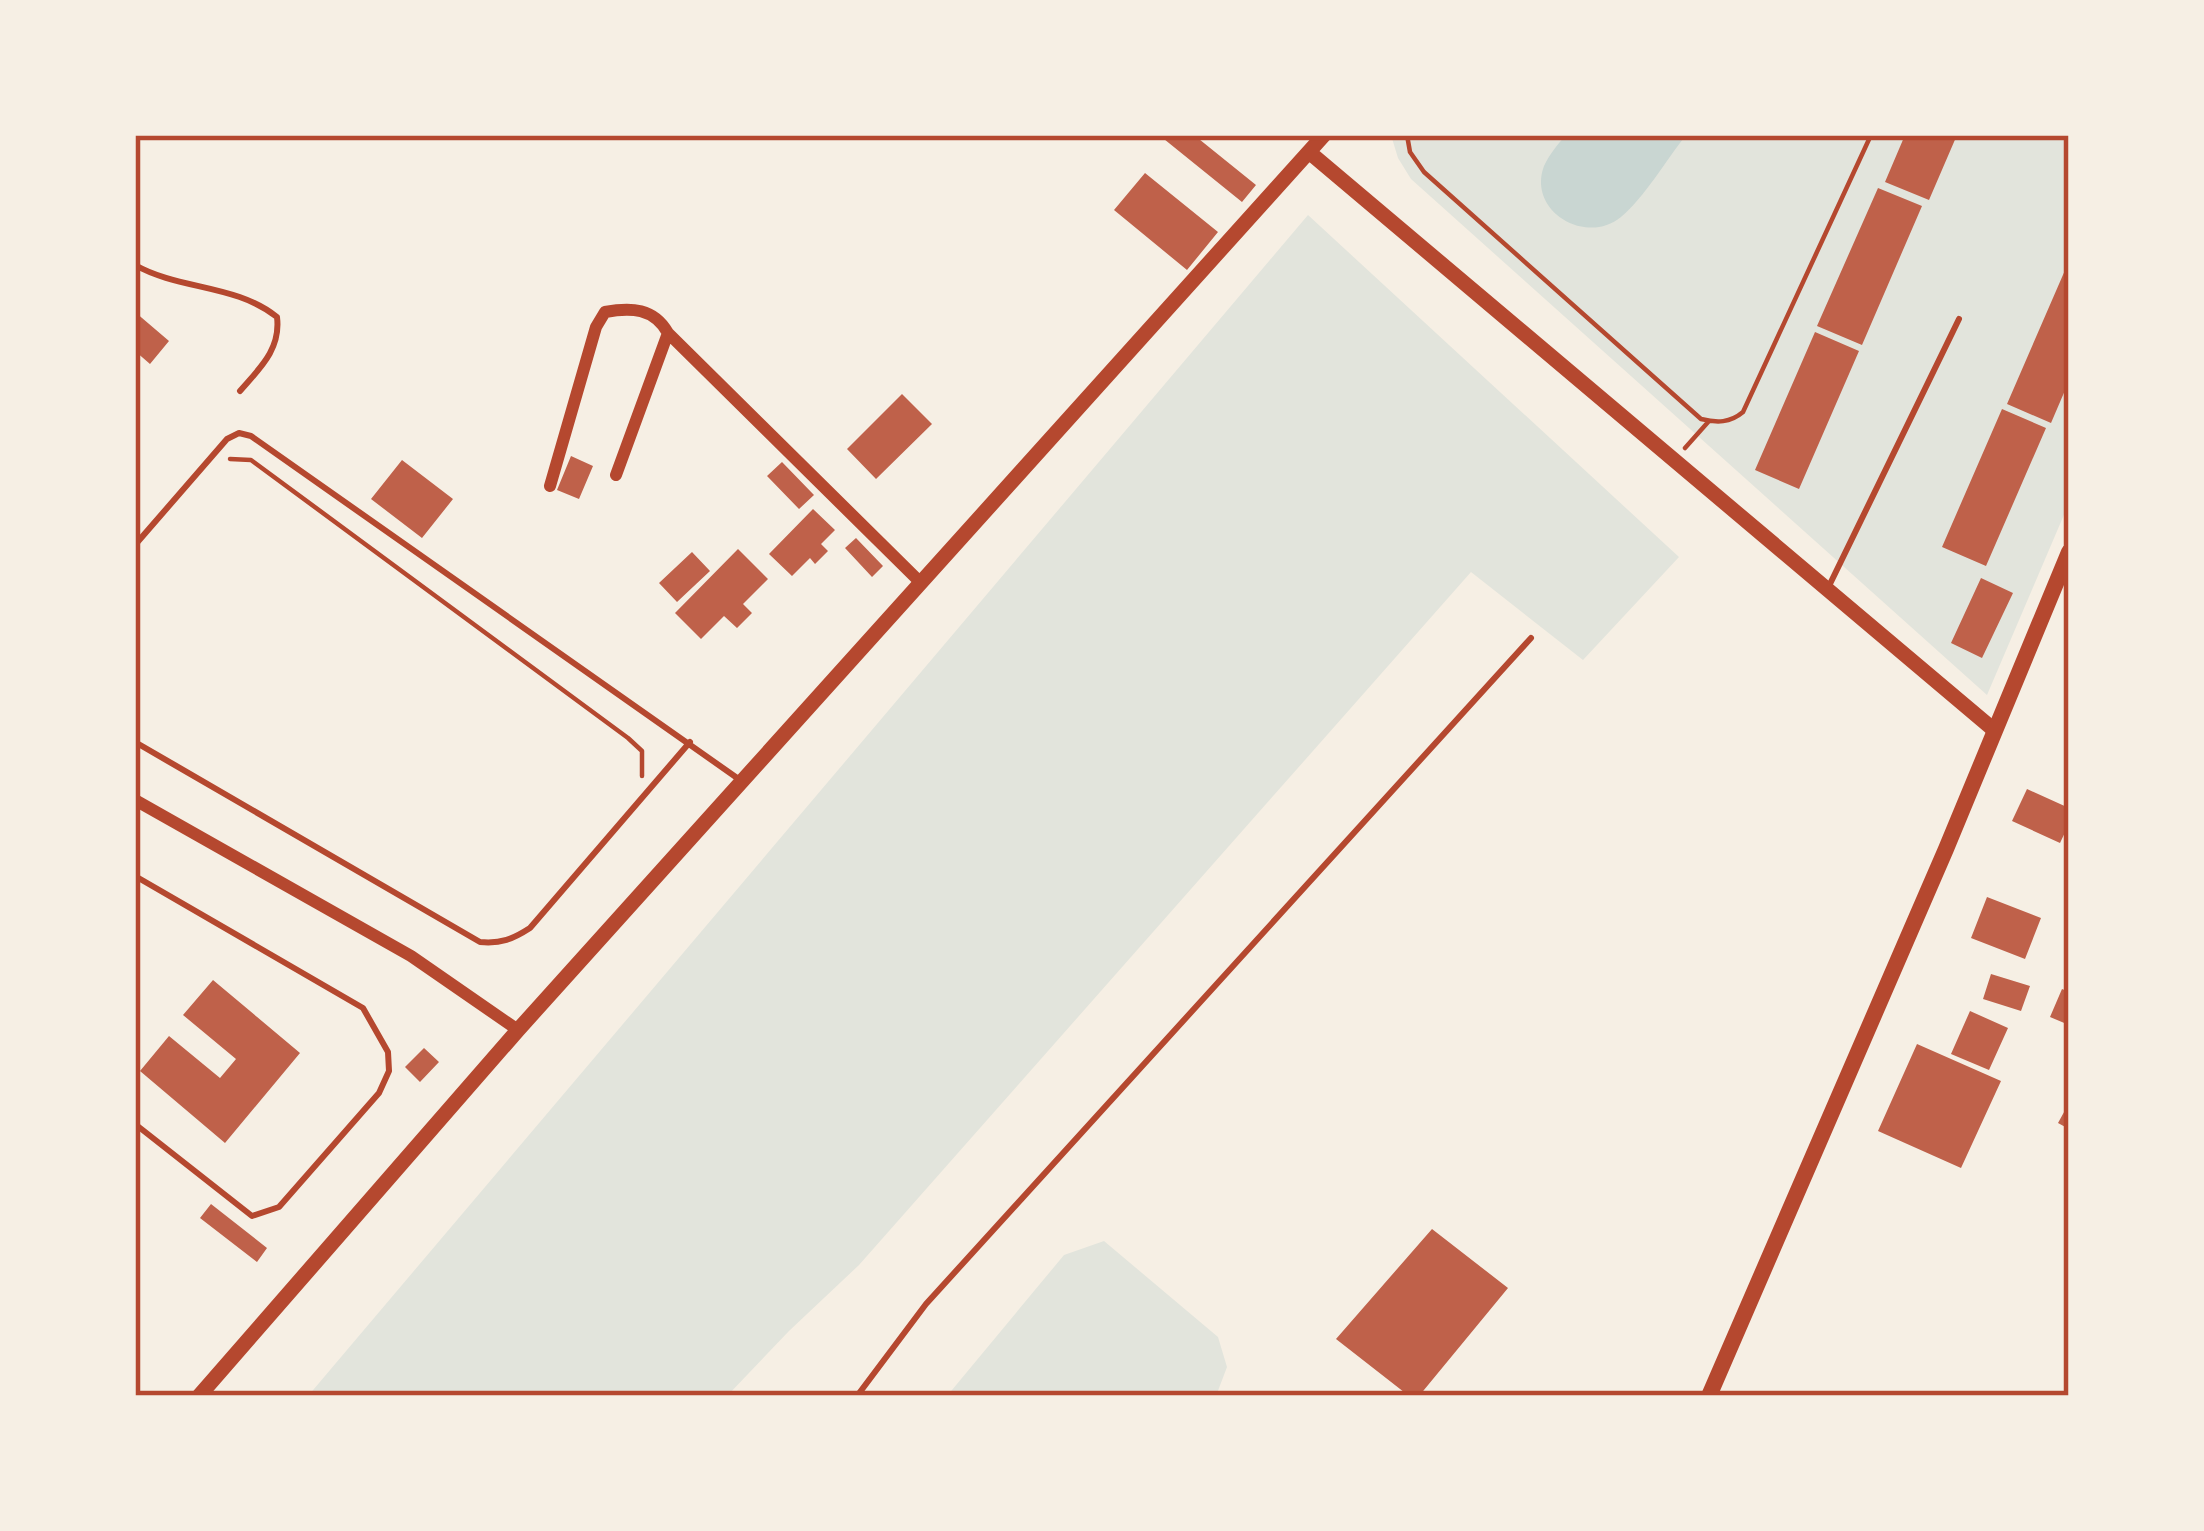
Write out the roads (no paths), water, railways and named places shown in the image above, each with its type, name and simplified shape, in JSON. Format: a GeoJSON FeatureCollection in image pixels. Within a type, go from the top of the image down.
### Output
{"type":"FeatureCollection","features":[{"type":"Feature","properties":{"kind":"main road"},"geometry":{"type":"LineString","coordinates":[[1709,1396],[2069,552]]}},
{"type":"Feature","properties":{"kind":"street"},"geometry":{"type":"LineString","coordinates":[[199,1396],[518,1030],[1324,135]]}},
{"type":"Feature","properties":{"kind":"street"},"geometry":{"type":"LineString","coordinates":[[1309,152],[1994,730]]}},
{"type":"Feature","properties":{"kind":"street"},"geometry":{"type":"LineString","coordinates":[[550,486],[596,326],[605,312],[621,309],[653,314],[920,581]]}},
{"type":"Feature","properties":{"kind":"street"},"geometry":{"type":"LineString","coordinates":[[616,476],[668,333]]}},
{"type":"Feature","properties":{"kind":"street"},"geometry":{"type":"LineString","coordinates":[[135,800],[411,956],[518,1030]]}},
{"type":"Feature","properties":{"kind":"lane"},"geometry":{"type":"LineString","coordinates":[[135,265],[152,275],[228,292],[277,316],[279,332],[272,354],[240,392]]}},
{"type":"Feature","properties":{"kind":"lane"},"geometry":{"type":"LineString","coordinates":[[1827,590],[1959,319]]}},
{"type":"Feature","properties":{"kind":"lane"},"geometry":{"type":"LineString","coordinates":[[135,545],[227,439],[251,436],[743,782]]}},
{"type":"Feature","properties":{"kind":"lane"},"geometry":{"type":"LineString","coordinates":[[857,1396],[926,1304],[1531,638]]}},
{"type":"Feature","properties":{"kind":"lane"},"geometry":{"type":"LineString","coordinates":[[135,742],[480,942],[496,944],[530,928],[690,742]]}},
{"type":"Feature","properties":{"kind":"lane"},"geometry":{"type":"LineString","coordinates":[[135,876],[363,1008],[388,1052],[389,1071],[380,1093],[268,1214],[252,1216],[135,1124]]}}]}
